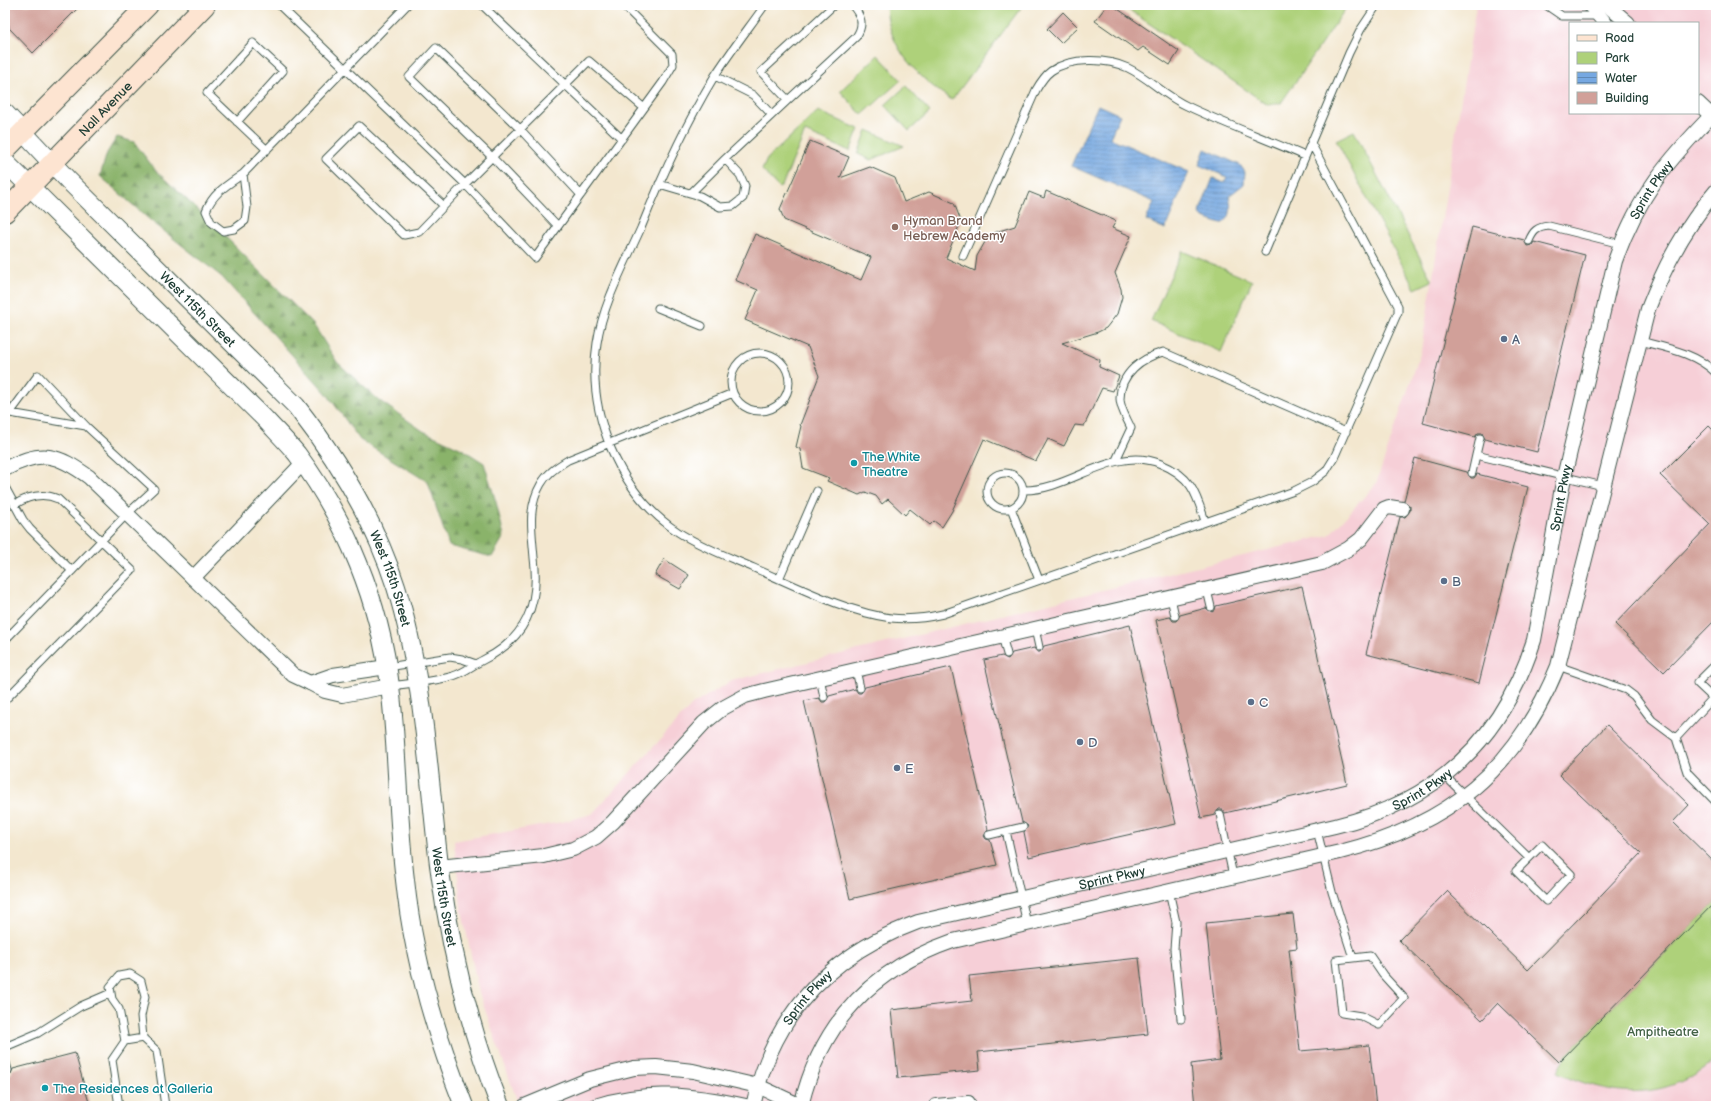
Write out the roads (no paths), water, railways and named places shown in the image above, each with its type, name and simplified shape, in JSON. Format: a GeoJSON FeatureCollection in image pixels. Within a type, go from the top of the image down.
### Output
{"type":"FeatureCollection","features":[{"type":"Feature","properties":{"kind":"main road"},"geometry":{"type":"LineString","coordinates":[[5,150],[148,5]]}},
{"type":"Feature","properties":{"kind":"main road","name":"Nall Avenue"},"geometry":{"type":"LineString","coordinates":[[5,212],[30,188],[206,5]]}},
{"type":"Feature","properties":{"kind":"street"},"geometry":{"type":"LineString","coordinates":[[1600,12],[1625,22]]}},
{"type":"Feature","properties":{"kind":"street"},"geometry":{"type":"LineString","coordinates":[[1699,104],[1714,115]]}},
{"type":"Feature","properties":{"kind":"street","name":"West 115th Street"},"geometry":{"type":"LineString","coordinates":[[5,113],[52,164],[296,406],[325,443],[349,481],[375,532],[396,587],[415,663],[439,867],[448,927],[460,984],[476,1041],[500,1106]]}},
{"type":"Feature","properties":{"kind":"street","name":"Sprint Pkwy"},"geometry":{"type":"LineString","coordinates":[[753,1106],[758,1086],[771,1049],[791,1016],[819,981],[856,952],[875,940],[918,922],[1351,822],[1392,808],[1413,796],[1445,776],[1471,752],[1499,717],[1511,698],[1529,658],[1538,624],[1564,477],[1615,261],[1621,244],[1630,222],[1655,179],[1669,160],[1714,115]]}},
{"type":"Feature","properties":{"kind":"street","name":"West 115th Street"},"geometry":{"type":"LineString","coordinates":[[5,162],[265,419],[303,464],[326,497],[343,530],[360,567],[372,603],[387,667],[390,686],[399,817],[411,928],[424,988],[464,1106]]}},
{"type":"Feature","properties":{"kind":"street","name":"Sprint Pkwy"},"geometry":{"type":"LineString","coordinates":[[801,1106],[810,1073],[826,1039],[850,1007],[880,978],[913,957],[934,947],[953,941],[1359,847],[1401,833],[1436,815],[1465,796],[1493,771],[1519,740],[1539,708],[1558,666],[1648,309],[1668,262],[1686,229],[1716,191]]}},
{"type":"Feature","properties":{"kind":"street"},"geometry":{"type":"LineString","coordinates":[[5,469],[34,458],[53,456],[70,464],[89,477],[293,675],[326,691],[342,695],[390,686]]}},
{"type":"Feature","properties":{"kind":"street"},"geometry":{"type":"LineString","coordinates":[[193,578],[303,464]]}},
{"type":"Feature","properties":{"kind":"street"},"geometry":{"type":"LineString","coordinates":[[439,867],[544,856],[573,849],[596,837],[613,822],[704,723],[723,708],[745,696],[1207,590],[1322,562],[1336,557],[1361,538],[1384,509],[1389,507],[1402,509]]}},
{"type":"Feature","properties":{"kind":"street"},"geometry":{"type":"LineString","coordinates":[[310,683],[334,675],[387,667]]}},
{"type":"Feature","properties":{"kind":"street"},"geometry":{"type":"LineString","coordinates":[[525,1106],[590,1078],[634,1068],[656,1067],[686,1070],[758,1086],[801,1106]]}},
{"type":"Feature","properties":{"kind":"street"},"geometry":{"type":"LineString","coordinates":[[595,1106],[612,1100],[666,1094],[691,1096],[746,1106]]}},
{"type":"Feature","properties":{"kind":"street"},"geometry":{"type":"LineString","coordinates":[[936,1106],[968,1102],[969,1106]]}},
{"type":"Feature","properties":{"kind":"street"},"geometry":{"type":"LineString","coordinates":[[796,1106],[801,1106]]}},
{"type":"Feature","properties":{"kind":"lane"},"geometry":{"type":"LineString","coordinates":[[279,5],[465,184],[535,258],[622,139],[673,65],[672,54],[622,5]]}},
{"type":"Feature","properties":{"kind":"lane"},"geometry":{"type":"LineString","coordinates":[[243,174],[247,207],[245,221],[234,230],[223,231],[211,222],[206,211],[210,200],[221,189],[243,174],[407,5]]}},
{"type":"Feature","properties":{"kind":"lane"},"geometry":{"type":"LineString","coordinates":[[482,5],[622,139]]}},
{"type":"Feature","properties":{"kind":"lane"},"geometry":{"type":"LineString","coordinates":[[765,5],[715,76],[676,146],[659,184],[608,307],[597,344],[597,396],[609,443],[632,487],[652,510],[677,532],[779,579],[869,613],[891,618],[913,618],[943,614],[1294,491],[1312,482],[1326,471],[1346,432],[1398,312],[1398,306],[1311,143]]}},
{"type":"Feature","properties":{"kind":"lane"},"geometry":{"type":"LineString","coordinates":[[788,100],[761,72],[834,5]]}},
{"type":"Feature","properties":{"kind":"lane"},"geometry":{"type":"LineString","coordinates":[[691,193],[725,159],[856,37],[861,30],[862,21],[859,13],[852,5]]}},
{"type":"Feature","properties":{"kind":"lane"},"geometry":{"type":"LineString","coordinates":[[1265,252],[1355,40],[1377,5]]}},
{"type":"Feature","properties":{"kind":"lane"},"geometry":{"type":"LineString","coordinates":[[1546,5],[1562,16],[1600,12]]}},
{"type":"Feature","properties":{"kind":"lane"},"geometry":{"type":"LineString","coordinates":[[237,122],[283,71],[253,43],[207,93],[237,122],[267,150]]}},
{"type":"Feature","properties":{"kind":"lane"},"geometry":{"type":"LineString","coordinates":[[558,226],[492,157],[409,77],[436,48],[520,129],[581,195]]}},
{"type":"Feature","properties":{"kind":"lane"},"geometry":{"type":"LineString","coordinates":[[444,206],[359,126],[326,159],[404,235],[419,232],[444,206],[465,184],[589,61],[644,108]]}},
{"type":"Feature","properties":{"kind":"lane"},"geometry":{"type":"LineString","coordinates":[[964,256],[1036,90],[1042,79],[1052,70],[1064,65],[1096,61],[1115,63],[1127,67],[1174,100],[1305,156]]}},
{"type":"Feature","properties":{"kind":"lane"},"geometry":{"type":"LineString","coordinates":[[715,76],[753,94],[772,115]]}},
{"type":"Feature","properties":{"kind":"lane"},"geometry":{"type":"LineString","coordinates":[[659,184],[691,193],[720,207],[727,208],[739,202],[745,192],[743,180],[725,159]]}},
{"type":"Feature","properties":{"kind":"lane"},"geometry":{"type":"LineString","coordinates":[[1528,241],[1532,233],[1539,227],[1549,226],[1621,244]]}},
{"type":"Feature","properties":{"kind":"lane"},"geometry":{"type":"LineString","coordinates":[[658,308],[702,326]]}},
{"type":"Feature","properties":{"kind":"lane"},"geometry":{"type":"LineString","coordinates":[[1640,341],[1689,355],[1701,360],[1716,372]]}},
{"type":"Feature","properties":{"kind":"lane"},"geometry":{"type":"LineString","coordinates":[[1116,460],[1131,428],[1120,400],[1122,387],[1128,374],[1137,364],[1150,356],[1163,352],[1346,432]]}},
{"type":"Feature","properties":{"kind":"lane"},"geometry":{"type":"LineString","coordinates":[[768,354],[783,364],[788,372],[790,382],[784,401],[776,408],[766,412],[756,412],[746,408],[738,402],[733,393],[731,384],[735,366],[742,359],[750,355],[768,354]]}},
{"type":"Feature","properties":{"kind":"lane"},"geometry":{"type":"LineString","coordinates":[[5,640],[154,488],[86,426],[38,375],[7,413],[86,426]]}},
{"type":"Feature","properties":{"kind":"lane"},"geometry":{"type":"LineString","coordinates":[[390,686],[453,676],[463,673],[492,656],[508,644],[521,630],[530,614],[535,595],[536,577],[530,515],[533,500],[541,482],[553,470],[568,460],[733,393]]}},
{"type":"Feature","properties":{"kind":"lane"},"geometry":{"type":"LineString","coordinates":[[1472,473],[1480,438]]}},
{"type":"Feature","properties":{"kind":"lane"},"geometry":{"type":"LineString","coordinates":[[1476,455],[1603,486]]}},
{"type":"Feature","properties":{"kind":"lane"},"geometry":{"type":"LineString","coordinates":[[1023,490],[1045,488],[1116,460],[1142,458],[1168,467],[1180,474],[1190,484],[1197,496],[1206,521]]}},
{"type":"Feature","properties":{"kind":"lane"},"geometry":{"type":"LineString","coordinates":[[999,474],[1011,474],[1020,481],[1023,490],[1022,498],[1018,503],[1011,508],[1002,509],[991,503],[987,492],[990,481],[999,474]]}},
{"type":"Feature","properties":{"kind":"lane"},"geometry":{"type":"LineString","coordinates":[[5,487],[14,505],[30,529],[72,570]]}},
{"type":"Feature","properties":{"kind":"lane"},"geometry":{"type":"LineString","coordinates":[[779,579],[817,492]]}},
{"type":"Feature","properties":{"kind":"lane"},"geometry":{"type":"LineString","coordinates":[[5,700],[132,570],[58,499],[48,494],[36,495],[14,505]]}},
{"type":"Feature","properties":{"kind":"lane"},"geometry":{"type":"LineString","coordinates":[[1011,508],[1039,580]]}},
{"type":"Feature","properties":{"kind":"lane"},"geometry":{"type":"LineString","coordinates":[[1207,590],[1211,607]]}},
{"type":"Feature","properties":{"kind":"lane"},"geometry":{"type":"LineString","coordinates":[[1171,598],[1175,616]]}},
{"type":"Feature","properties":{"kind":"lane"},"geometry":{"type":"LineString","coordinates":[[1035,629],[1039,647]]}},
{"type":"Feature","properties":{"kind":"lane"},"geometry":{"type":"LineString","coordinates":[[1002,636],[1007,654]]}},
{"type":"Feature","properties":{"kind":"lane"},"geometry":{"type":"LineString","coordinates":[[387,667],[450,657],[462,658],[476,664]]}},
{"type":"Feature","properties":{"kind":"lane"},"geometry":{"type":"LineString","coordinates":[[1676,738],[1714,700],[1698,684],[1716,664]]}},
{"type":"Feature","properties":{"kind":"lane"},"geometry":{"type":"LineString","coordinates":[[1558,666],[1626,690],[1634,696],[1652,720],[1676,738],[1680,757],[1687,772],[1716,802]]}},
{"type":"Feature","properties":{"kind":"lane"},"geometry":{"type":"LineString","coordinates":[[856,670],[860,688]]}},
{"type":"Feature","properties":{"kind":"lane"},"geometry":{"type":"LineString","coordinates":[[820,678],[824,697]]}},
{"type":"Feature","properties":{"kind":"lane"},"geometry":{"type":"LineString","coordinates":[[1445,776],[1529,858]]}},
{"type":"Feature","properties":{"kind":"lane"},"geometry":{"type":"LineString","coordinates":[[1220,814],[1234,876]]}},
{"type":"Feature","properties":{"kind":"lane"},"geometry":{"type":"LineString","coordinates":[[989,835],[1023,827]]}},
{"type":"Feature","properties":{"kind":"lane"},"geometry":{"type":"LineString","coordinates":[[1317,830],[1332,892],[1353,958]]}},
{"type":"Feature","properties":{"kind":"lane"},"geometry":{"type":"LineString","coordinates":[[1006,831],[1027,924]]}},
{"type":"Feature","properties":{"kind":"lane"},"geometry":{"type":"LineString","coordinates":[[1542,845],[1571,874],[1546,901],[1516,871],[1529,858],[1542,845]]}},
{"type":"Feature","properties":{"kind":"lane"},"geometry":{"type":"LineString","coordinates":[[1169,891],[1176,922],[1174,949],[1181,1019]]}},
{"type":"Feature","properties":{"kind":"lane"},"geometry":{"type":"LineString","coordinates":[[1370,956],[1383,974],[1404,998],[1379,1025],[1361,1016],[1342,1013],[1336,960],[1353,958],[1370,956]]}},
{"type":"Feature","properties":{"kind":"lane"},"geometry":{"type":"LineString","coordinates":[[119,1106],[112,1060],[125,1041],[119,1010],[112,998],[110,986],[119,976],[130,974],[141,981],[145,998],[141,1016],[143,1038],[157,1051],[165,1106]]}},
{"type":"Feature","properties":{"kind":"lane"},"geometry":{"type":"LineString","coordinates":[[5,1047],[38,1033],[80,1006],[111,993]]}},
{"type":"Feature","properties":{"kind":"lane"},"geometry":{"type":"LineString","coordinates":[[125,1041],[143,1038]]}},
{"type":"Feature","properties":{"kind":"lane"},"geometry":{"type":"LineString","coordinates":[[5,1060],[8,1070]]}},
{"type":"Feature","properties":{"kind":"water"},"geometry":{"type":"Polygon","coordinates":[[[1098,105],[1120,115],[1110,138],[1189,172],[1165,229],[1146,220],[1154,202],[1071,166],[1098,105]]]}},
{"type":"Feature","properties":{"kind":"water"},"geometry":{"type":"Polygon","coordinates":[[[1205,149],[1240,165],[1245,172],[1244,184],[1229,196],[1231,208],[1230,212],[1228,218],[1221,224],[1203,218],[1199,213],[1213,178],[1224,183],[1227,177],[1199,165],[1205,149]]]}},
{"type":"Feature","properties":{"kind":"place","name":"Hyman Brand Hebrew Academy"},"geometry":{"type":"Point","coordinates":[895,227]}},
{"type":"Feature","properties":{"kind":"place","name":"A"},"geometry":{"type":"Point","coordinates":[1504,339]}},
{"type":"Feature","properties":{"kind":"place","name":"The White Theatre"},"geometry":{"type":"Point","coordinates":[854,463]}},
{"type":"Feature","properties":{"kind":"place","name":"B"},"geometry":{"type":"Point","coordinates":[1444,581]}},
{"type":"Feature","properties":{"kind":"place","name":"C"},"geometry":{"type":"Point","coordinates":[1251,702]}},
{"type":"Feature","properties":{"kind":"place","name":"D"},"geometry":{"type":"Point","coordinates":[1080,742]}},
{"type":"Feature","properties":{"kind":"place","name":"E"},"geometry":{"type":"Point","coordinates":[897,768]}},
{"type":"Feature","properties":{"kind":"place","name":"The Residences at Galleria"},"geometry":{"type":"Point","coordinates":[45,1088]}},
{"type":"Feature","properties":{"kind":"park label","name":"Ampitheatre"},"geometry":{"type":"Point","coordinates":[1663,1031]}}]}
